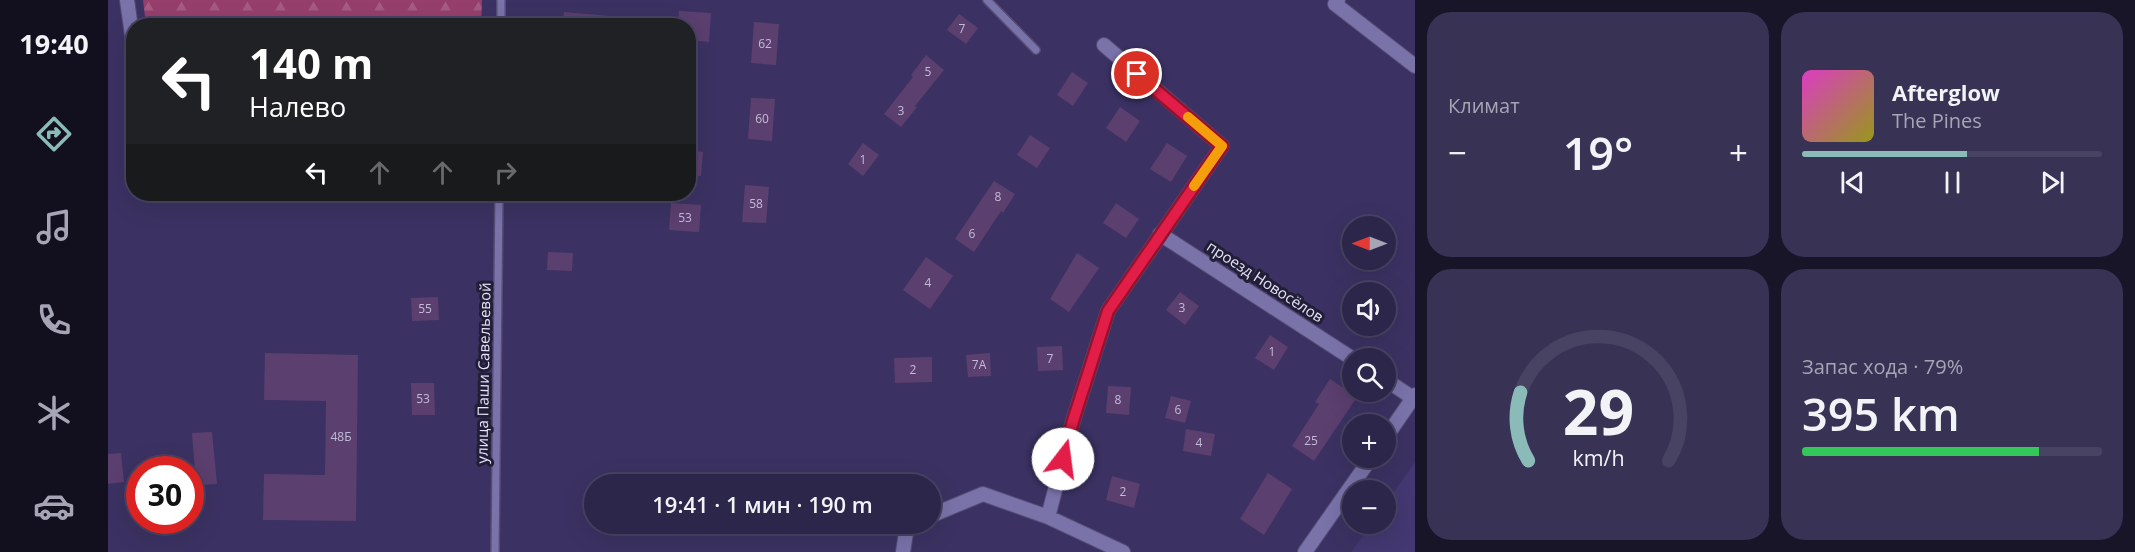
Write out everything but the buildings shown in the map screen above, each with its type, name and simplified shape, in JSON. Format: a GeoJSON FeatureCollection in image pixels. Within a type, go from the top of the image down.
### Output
{"type":"FeatureCollection","features":[{"type":"Feature","properties":{"kind":"street"},"geometry":{"type":"LineString","coordinates":[[127,0],[130,18]]}},
{"type":"Feature","properties":{"kind":"street"},"geometry":{"type":"LineString","coordinates":[[1336,2],[1415,66]]}},
{"type":"Feature","properties":{"kind":"street"},"geometry":{"type":"LineString","coordinates":[[1048,517],[1073,421],[1108,311],[1222,146],[1104,45]]}},
{"type":"Feature","properties":{"kind":"street","name":"проезд Новосёлов"},"geometry":{"type":"LineString","coordinates":[[1160,234],[1342,352]]}},
{"type":"Feature","properties":{"kind":"street"},"geometry":{"type":"LineString","coordinates":[[1396,386],[1414,396],[1396,422]]}},
{"type":"Feature","properties":{"kind":"street"},"geometry":{"type":"LineString","coordinates":[[1305,552],[1364,468]]}},
{"type":"Feature","properties":{"kind":"street"},"geometry":{"type":"LineString","coordinates":[[941,512],[983,495],[1048,517],[1123,552]]}},
{"type":"Feature","properties":{"kind":"street"},"geometry":{"type":"LineString","coordinates":[[903,552],[906,534]]}},
{"type":"Feature","properties":{"kind":"lane"},"geometry":{"type":"LineString","coordinates":[[501,0],[501,18]]}},
{"type":"Feature","properties":{"kind":"lane"},"geometry":{"type":"LineString","coordinates":[[987,0],[1036,50]]}},
{"type":"Feature","properties":{"kind":"lane","name":"улица Паши Савельевой"},"geometry":{"type":"LineString","coordinates":[[495,552],[499,201]]}},
{"type":"Feature","properties":{"kind":"shaded area"},"geometry":{"type":"Polygon","coordinates":[[[1415,462],[1415,552],[1351,552],[1364,534],[1396,534],[1396,489],[1415,462]]]}},
{"type":"Feature","properties":{"kind":"green space"},"geometry":{"type":"Polygon","coordinates":[[[143,0],[482,0],[481,18],[145,18],[143,0]]]}},
{"type":"Feature","properties":{"kind":"slow traffic"},"geometry":{"type":"LineString","coordinates":[[1188,117],[1222,146],[1194,186]]}},
{"type":"Feature","properties":{"kind":"route"},"geometry":{"type":"LineString","coordinates":[[1063,459],[1108,311],[1222,146],[1137,74]]}}]}
